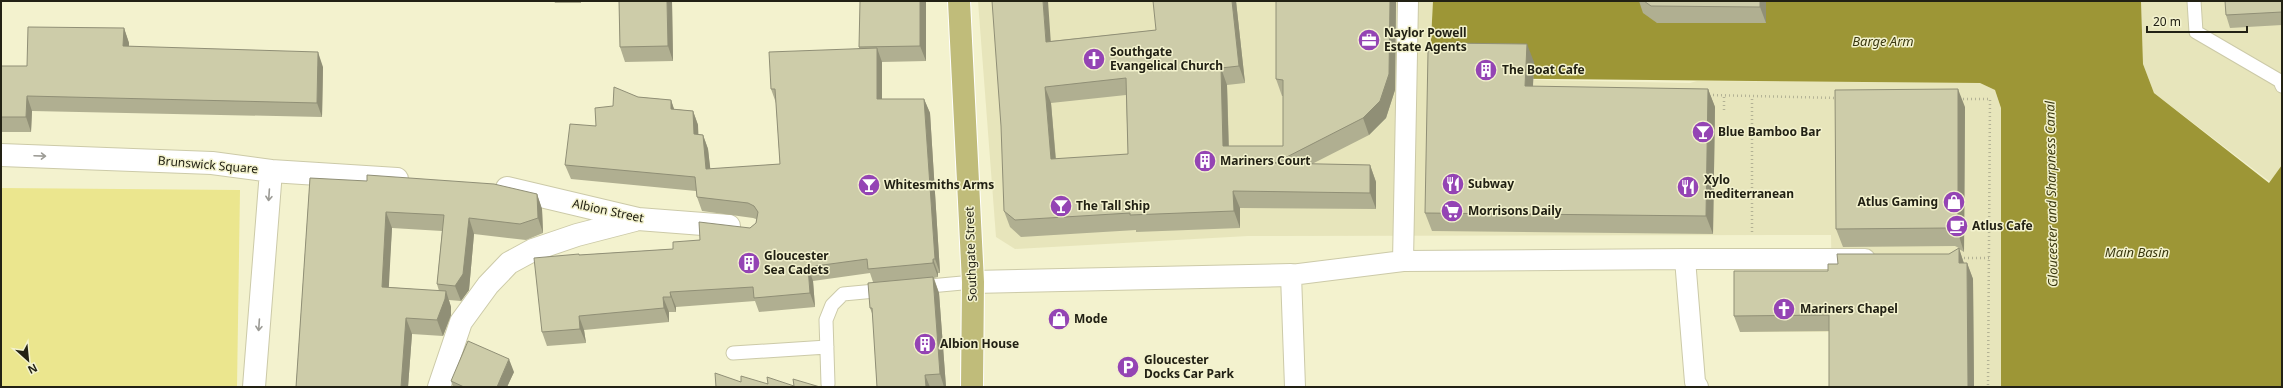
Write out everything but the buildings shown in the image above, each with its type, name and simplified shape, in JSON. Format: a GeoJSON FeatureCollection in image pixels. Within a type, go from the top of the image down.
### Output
{"type":"FeatureCollection","features":[{"type":"Feature","properties":{"kind":"main road","name":"Southgate Street"},"geometry":{"type":"LineString","coordinates":[[959,1],[973,282],[972,387]]}},
{"type":"Feature","properties":{"kind":"street"},"geometry":{"type":"LineString","coordinates":[[1403,261],[1408,1]]}},
{"type":"Feature","properties":{"kind":"street","name":"Brunswick Square"},"geometry":{"type":"LineString","coordinates":[[1,154],[212,163],[271,171],[254,387]]}},
{"type":"Feature","properties":{"kind":"street"},"geometry":{"type":"LineString","coordinates":[[271,171],[414,181]]}},
{"type":"Feature","properties":{"kind":"street","name":"Albion Street"},"geometry":{"type":"LineString","coordinates":[[486,186],[502,187],[638,219],[718,225],[750,230]]}},
{"type":"Feature","properties":{"kind":"street"},"geometry":{"type":"LineString","coordinates":[[438,387],[461,322],[488,284],[508,263],[533,250],[638,219]]}},
{"type":"Feature","properties":{"kind":"street"},"geometry":{"type":"LineString","coordinates":[[973,282],[1291,275],[1403,261],[1885,258]]}},
{"type":"Feature","properties":{"kind":"street"},"geometry":{"type":"LineString","coordinates":[[1685,259],[1691,347],[1695,382],[1698,387]]}},
{"type":"Feature","properties":{"kind":"street"},"geometry":{"type":"LineString","coordinates":[[1291,275],[1295,387]]}},
{"type":"Feature","properties":{"kind":"lane"},"geometry":{"type":"LineString","coordinates":[[2194,1],[2196,32],[2280,81],[2282,86]]}},
{"type":"Feature","properties":{"kind":"lane"},"geometry":{"type":"LineString","coordinates":[[828,384],[826,320],[832,305],[843,294],[973,282]]}},
{"type":"Feature","properties":{"kind":"lane"},"geometry":{"type":"LineString","coordinates":[[733,353],[826,347]]}},
{"type":"Feature","properties":{"kind":"path"},"geometry":{"type":"LineString","coordinates":[[1708,96],[1839,98]]}},
{"type":"Feature","properties":{"kind":"path"},"geometry":{"type":"LineString","coordinates":[[1724,96],[1724,110]]}},
{"type":"Feature","properties":{"kind":"path"},"geometry":{"type":"LineString","coordinates":[[1752,96],[1752,259]]}},
{"type":"Feature","properties":{"kind":"path"},"geometry":{"type":"LineString","coordinates":[[1958,99],[1990,99],[1988,387]]}},
{"type":"Feature","properties":{"kind":"path"},"geometry":{"type":"LineString","coordinates":[[1955,258],[1990,258]]}},
{"type":"Feature","properties":{"kind":"shaded area"},"geometry":{"type":"Polygon","coordinates":[[[978,1],[1433,1],[1429,78],[1690,83],[1697,81],[1980,83],[1995,90],[2001,108],[2001,387],[1832,387],[1832,332],[1740,332],[1740,287],[1832,287],[1831,235],[1248,236],[1015,249],[996,237],[978,1]]]}},
{"type":"Feature","properties":{"kind":"shaded area"},"geometry":{"type":"Polygon","coordinates":[[[2141,1],[2282,1],[2282,191],[2154,93],[2143,64],[2141,1]]]}},
{"type":"Feature","properties":{"kind":"shaded area"},"geometry":{"type":"Polygon","coordinates":[[[1,188],[240,190],[237,387],[1,387],[1,188]]]}},
{"type":"Feature","properties":{"kind":"water","name":"Main Basin"},"geometry":{"type":"Polygon","coordinates":[[[1433,1],[2141,1],[2143,64],[2154,93],[2269,183],[2282,165],[2282,387],[2001,387],[2001,108],[1995,90],[1980,83],[1429,78],[1433,1]]]}},
{"type":"Feature","properties":{"kind":"place","name":"Naylor Powell Estate Agents"},"geometry":{"type":"Point","coordinates":[1369,40]}},
{"type":"Feature","properties":{"kind":"place","name":"Southgate Evangelical Church"},"geometry":{"type":"Point","coordinates":[1094,59]}},
{"type":"Feature","properties":{"kind":"place","name":"The Boat Cafe"},"geometry":{"type":"Point","coordinates":[1486,70]}},
{"type":"Feature","properties":{"kind":"place","name":"Blue Bamboo Bar"},"geometry":{"type":"Point","coordinates":[1703,132]}},
{"type":"Feature","properties":{"kind":"place","name":"Mariners Court"},"geometry":{"type":"Point","coordinates":[1205,161]}},
{"type":"Feature","properties":{"kind":"place","name":"Subway"},"geometry":{"type":"Point","coordinates":[1453,184]}},
{"type":"Feature","properties":{"kind":"place","name":"Whitesmiths Arms"},"geometry":{"type":"Point","coordinates":[869,185]}},
{"type":"Feature","properties":{"kind":"place","name":"Xylo mediterranean"},"geometry":{"type":"Point","coordinates":[1688,187]}},
{"type":"Feature","properties":{"kind":"place","name":"Atlus Gaming"},"geometry":{"type":"Point","coordinates":[1954,202]}},
{"type":"Feature","properties":{"kind":"place","name":"The Tall Ship"},"geometry":{"type":"Point","coordinates":[1061,206]}},
{"type":"Feature","properties":{"kind":"place","name":"Morrisons Daily"},"geometry":{"type":"Point","coordinates":[1452,211]}},
{"type":"Feature","properties":{"kind":"place","name":"Atlus Cafe"},"geometry":{"type":"Point","coordinates":[1957,226]}},
{"type":"Feature","properties":{"kind":"place","name":"Gloucester Sea Cadets"},"geometry":{"type":"Point","coordinates":[749,263]}},
{"type":"Feature","properties":{"kind":"place","name":"Mariners Chapel"},"geometry":{"type":"Point","coordinates":[1784,309]}},
{"type":"Feature","properties":{"kind":"place","name":"Mode"},"geometry":{"type":"Point","coordinates":[1059,319]}},
{"type":"Feature","properties":{"kind":"place","name":"Albion House"},"geometry":{"type":"Point","coordinates":[925,344]}},
{"type":"Feature","properties":{"kind":"place","name":"Gloucester Docks Car Park"},"geometry":{"type":"Point","coordinates":[1128,367]}},
{"type":"Feature","properties":{"kind":"water label","name":"Barge Arm"},"geometry":{"type":"Point","coordinates":[1883,41]}},
{"type":"Feature","properties":{"kind":"water label","name":"Gloucester and Sharpness Canal"},"geometry":{"type":"Point","coordinates":[2051,194]}}]}
